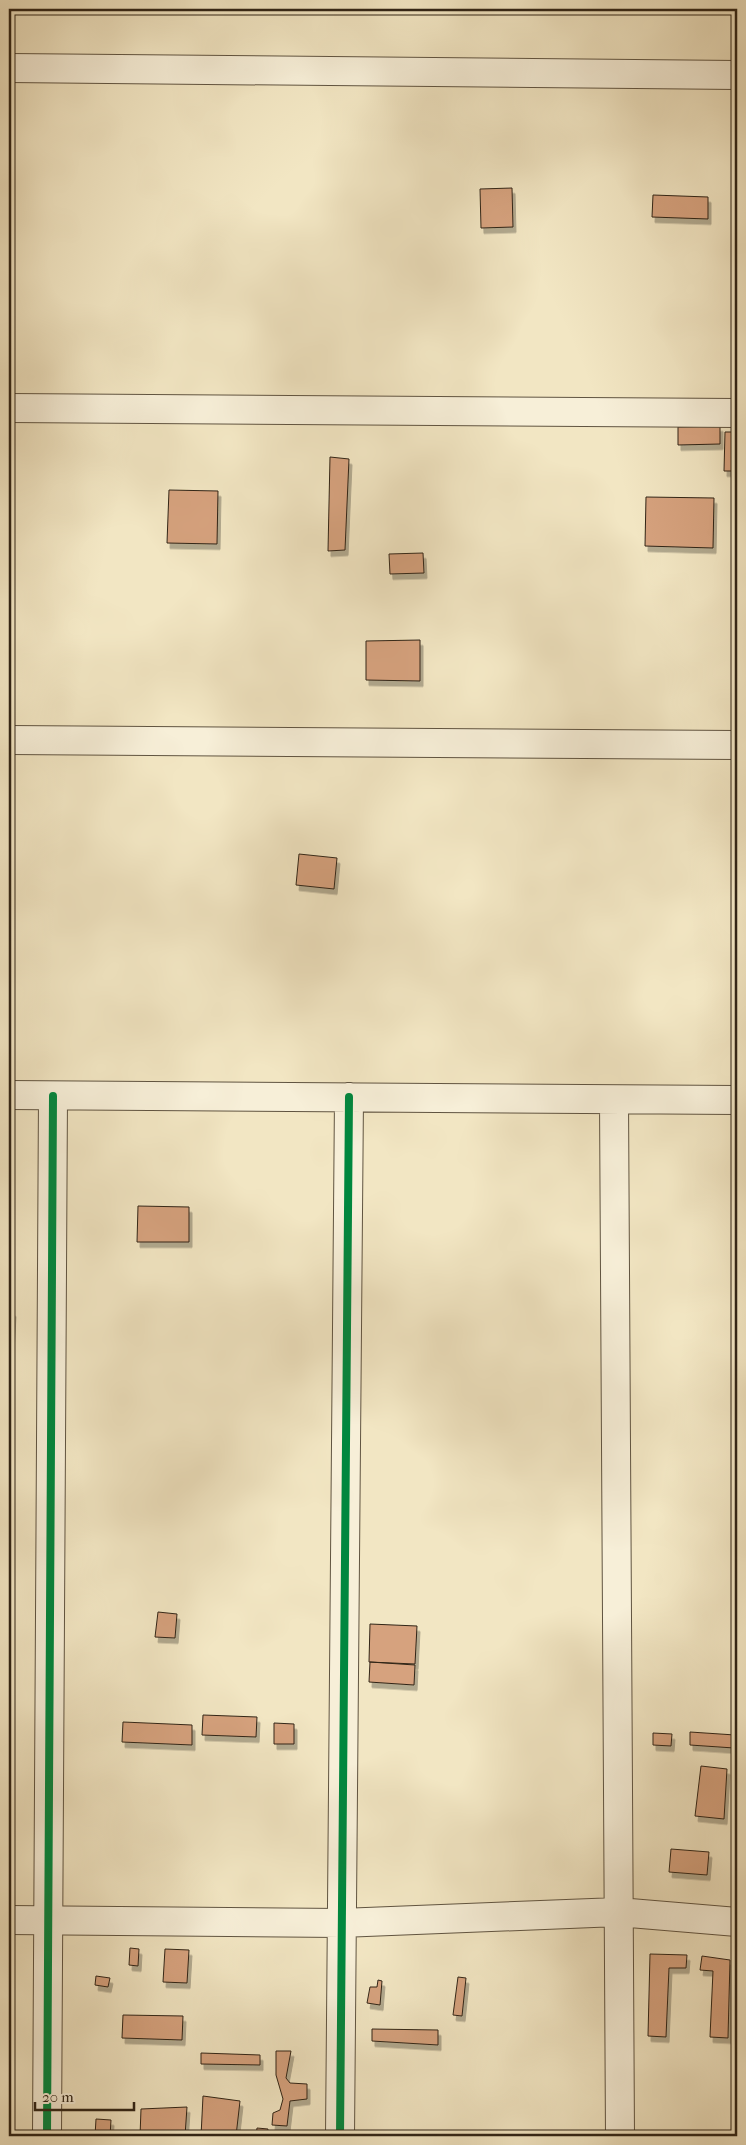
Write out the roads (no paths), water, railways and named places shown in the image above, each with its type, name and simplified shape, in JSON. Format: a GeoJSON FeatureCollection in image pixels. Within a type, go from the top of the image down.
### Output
{"type":"FeatureCollection","features":[{"type":"Feature","properties":{"kind":"street"},"geometry":{"type":"LineString","coordinates":[[9,68],[737,75]]}},
{"type":"Feature","properties":{"kind":"street"},"geometry":{"type":"LineString","coordinates":[[9,408],[737,413]]}},
{"type":"Feature","properties":{"kind":"street"},"geometry":{"type":"LineString","coordinates":[[9,740],[737,745]]}},
{"type":"Feature","properties":{"kind":"street"},"geometry":{"type":"LineString","coordinates":[[9,1095],[737,1100]]}},
{"type":"Feature","properties":{"kind":"street"},"geometry":{"type":"LineString","coordinates":[[47,2136],[53,1096]]}},
{"type":"Feature","properties":{"kind":"street"},"geometry":{"type":"LineString","coordinates":[[340,2136],[349,1097]]}},
{"type":"Feature","properties":{"kind":"street"},"geometry":{"type":"LineString","coordinates":[[614,1100],[620,2136]]}},
{"type":"Feature","properties":{"kind":"street"},"geometry":{"type":"LineString","coordinates":[[9,1920],[341,1923],[618,1912],[737,1922]]}}]}
